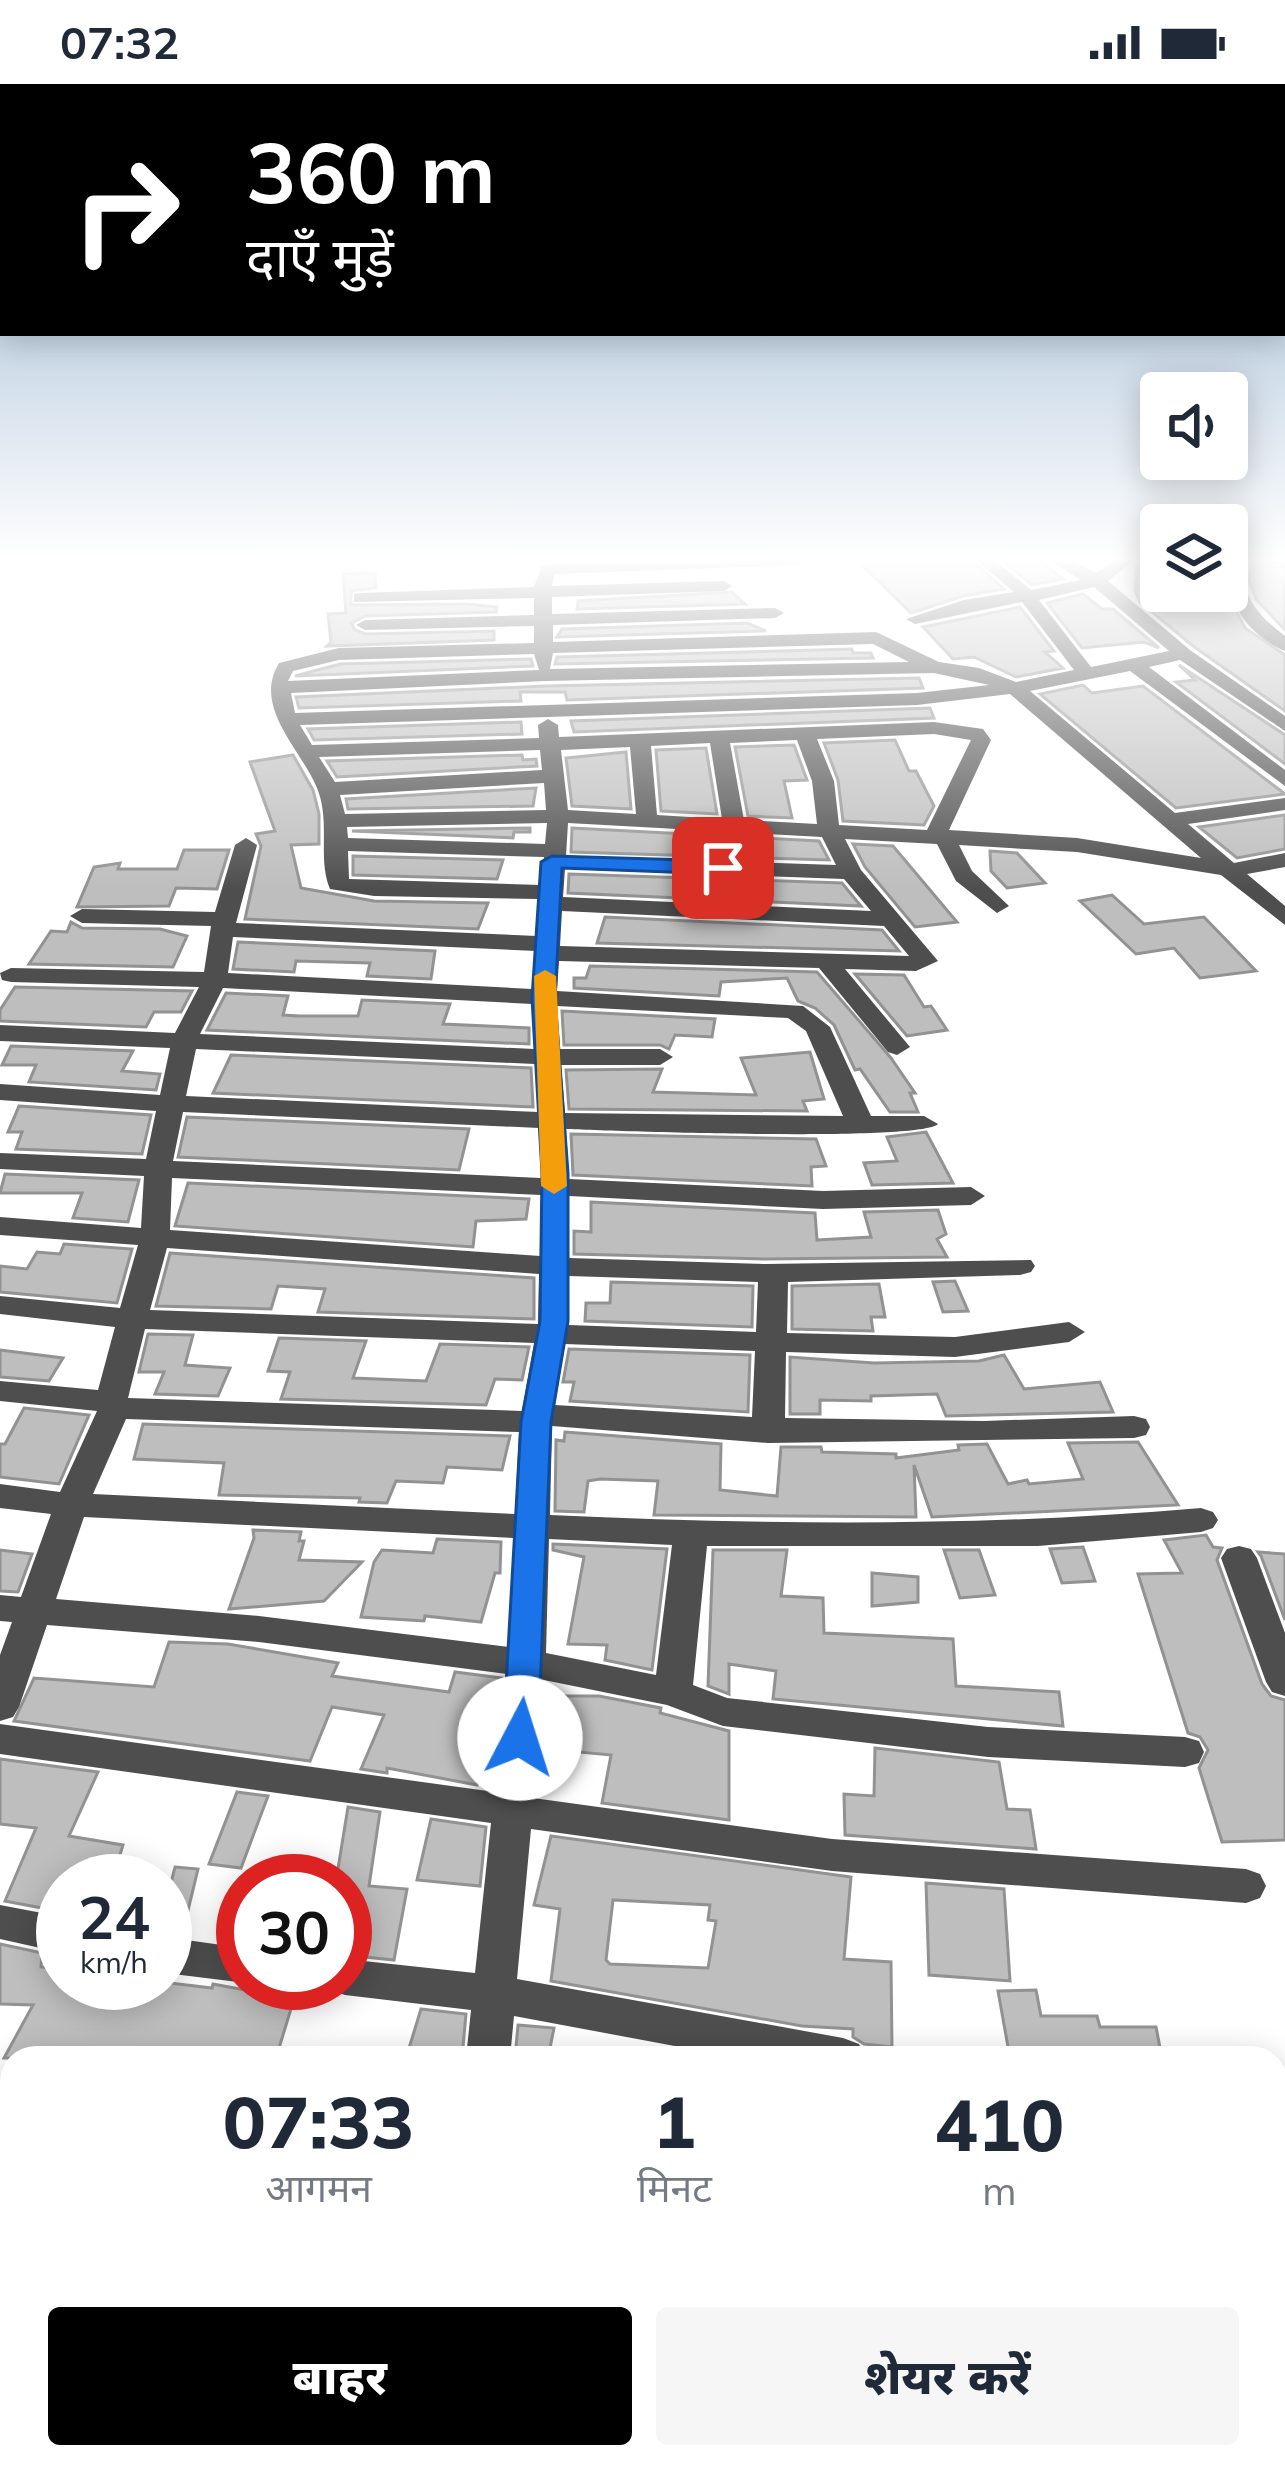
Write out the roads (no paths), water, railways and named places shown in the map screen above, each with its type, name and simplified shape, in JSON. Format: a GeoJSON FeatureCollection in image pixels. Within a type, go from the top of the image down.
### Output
{"type":"FeatureCollection","features":[{"type":"Feature","properties":{"kind":"street"},"geometry":{"type":"LineString","coordinates":[[286,667],[279,688],[287,719],[328,789],[338,884],[374,890],[891,919]]}},
{"type":"Feature","properties":{"kind":"street"},"geometry":{"type":"LineString","coordinates":[[490,2046],[527,1664],[537,1418],[552,1336],[556,1264],[544,998],[558,816],[544,667]]}},
{"type":"Feature","properties":{"kind":"street"},"geometry":{"type":"LineString","coordinates":[[279,688],[544,675],[924,667]]}},
{"type":"Feature","properties":{"kind":"street"},"geometry":{"type":"LineString","coordinates":[[936,667],[972,672],[1015,688],[1285,918]]}},
{"type":"Feature","properties":{"kind":"street"},"geometry":{"type":"LineString","coordinates":[[1082,667],[1087,674]]}},
{"type":"Feature","properties":{"kind":"street"},"geometry":{"type":"LineString","coordinates":[[287,719],[917,699],[1015,688],[1118,667]]}},
{"type":"Feature","properties":{"kind":"street"},"geometry":{"type":"LineString","coordinates":[[1136,667],[1285,780]]}},
{"type":"Feature","properties":{"kind":"street"},"geometry":{"type":"LineString","coordinates":[[1203,667],[1285,725]]}},
{"type":"Feature","properties":{"kind":"street"},"geometry":{"type":"LineString","coordinates":[[305,751],[934,728],[976,733],[981,740],[941,836],[958,870],[997,906]]}},
{"type":"Feature","properties":{"kind":"street"},"geometry":{"type":"LineString","coordinates":[[82,916],[364,938],[827,963],[926,961],[851,872],[828,828],[823,781],[805,734]]}},
{"type":"Feature","properties":{"kind":"street"},"geometry":{"type":"LineString","coordinates":[[719,737],[734,805],[733,823]]}},
{"type":"Feature","properties":{"kind":"street"},"geometry":{"type":"LineString","coordinates":[[640,740],[647,820]]}},
{"type":"Feature","properties":{"kind":"street"},"geometry":{"type":"LineString","coordinates":[[328,789],[554,776]]}},
{"type":"Feature","properties":{"kind":"street"},"geometry":{"type":"LineString","coordinates":[[1174,820],[1285,804]]}},
{"type":"Feature","properties":{"kind":"street"},"geometry":{"type":"LineString","coordinates":[[336,833],[558,816],[1077,845],[1232,870],[1285,860]]}},
{"type":"Feature","properties":{"kind":"street"},"geometry":{"type":"LineString","coordinates":[[336,833],[552,857],[851,872]]}},
{"type":"Feature","properties":{"kind":"street"},"geometry":{"type":"LineString","coordinates":[[0,1707],[18,1610],[113,1405],[155,1237],[158,1168],[185,1040],[215,980],[224,924],[246,845]]}},
{"type":"Feature","properties":{"kind":"street"},"geometry":{"type":"LineString","coordinates":[[364,938],[374,890]]}},
{"type":"Feature","properties":{"kind":"street"},"geometry":{"type":"LineString","coordinates":[[827,963],[897,1047]]}},
{"type":"Feature","properties":{"kind":"street"},"geometry":{"type":"LineString","coordinates":[[11,975],[215,980],[806,1015],[817,1027],[862,1125]]}},
{"type":"Feature","properties":{"kind":"street"},"geometry":{"type":"LineString","coordinates":[[0,1033],[547,1057],[660,1057]]}},
{"type":"Feature","properties":{"kind":"street"},"geometry":{"type":"LineString","coordinates":[[0,1092],[170,1105],[924,1124]]}},
{"type":"Feature","properties":{"kind":"street"},"geometry":{"type":"LineString","coordinates":[[0,1161],[823,1200],[970,1196]]}},
{"type":"Feature","properties":{"kind":"street"},"geometry":{"type":"LineString","coordinates":[[0,1226],[556,1264],[876,1276],[1020,1266]]}},
{"type":"Feature","properties":{"kind":"street"},"geometry":{"type":"LineString","coordinates":[[768,1432],[773,1272]]}},
{"type":"Feature","properties":{"kind":"street"},"geometry":{"type":"LineString","coordinates":[[0,1305],[132,1319],[770,1343],[955,1346],[1069,1332]]}},
{"type":"Feature","properties":{"kind":"street"},"geometry":{"type":"LineString","coordinates":[[0,1391],[113,1405],[537,1418],[768,1432],[975,1436],[1135,1426]]}},
{"type":"Feature","properties":{"kind":"street"},"geometry":{"type":"LineString","coordinates":[[0,1496],[71,1504],[691,1534],[1038,1534],[1201,1520]]}},
{"type":"Feature","properties":{"kind":"street"},"geometry":{"type":"LineString","coordinates":[[673,1692],[691,1534]]}},
{"type":"Feature","properties":{"kind":"street"},"geometry":{"type":"LineString","coordinates":[[1239,1558],[1285,1682]]}},
{"type":"Feature","properties":{"kind":"street"},"geometry":{"type":"LineString","coordinates":[[18,1610],[259,1629],[527,1664],[673,1692],[723,1712],[988,1742],[1185,1752]]}},
{"type":"Feature","properties":{"kind":"street"},"geometry":{"type":"LineString","coordinates":[[0,1739],[832,1855],[1246,1886]]}},
{"type":"Feature","properties":{"kind":"street"},"geometry":{"type":"LineString","coordinates":[[0,1922],[36,1929]]}},
{"type":"Feature","properties":{"kind":"street"},"geometry":{"type":"LineString","coordinates":[[372,1980],[496,1994],[777,2046]]}}]}
